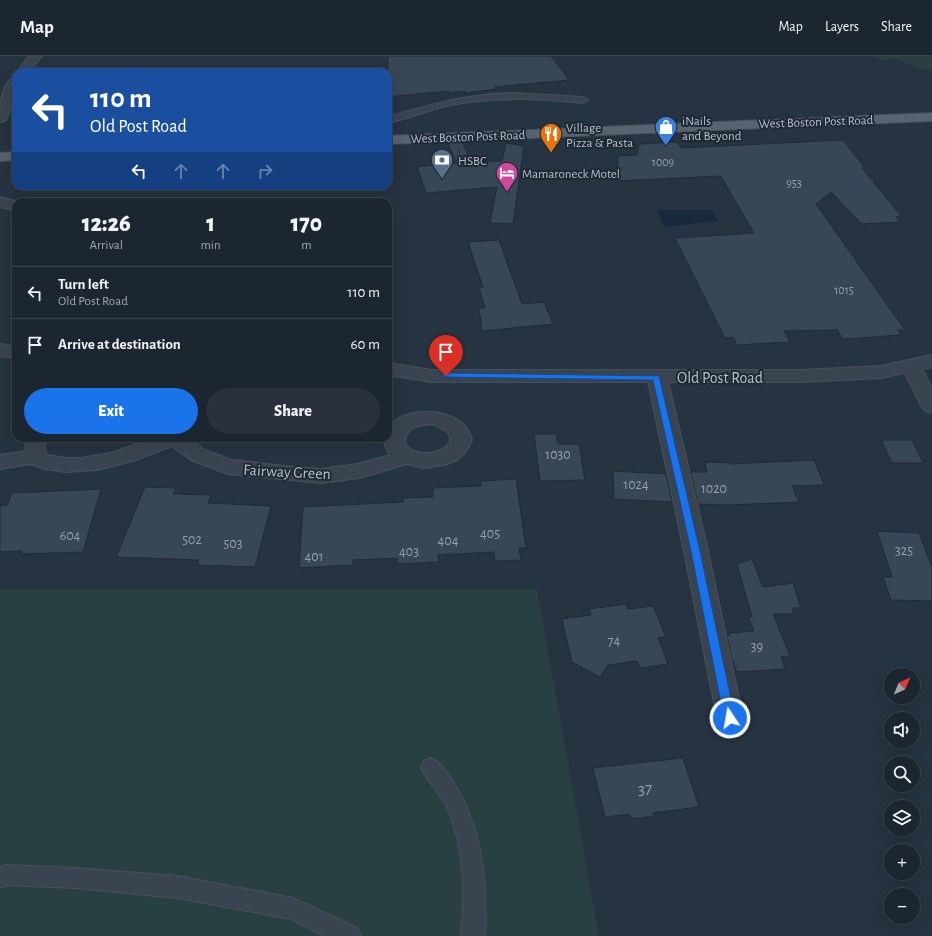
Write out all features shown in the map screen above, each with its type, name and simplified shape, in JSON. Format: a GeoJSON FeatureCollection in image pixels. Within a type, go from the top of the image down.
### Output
{"type":"FeatureCollection","features":[{"type":"Feature","properties":{"kind":"main road","name":"West Boston Post Road"},"geometry":{"type":"LineString","coordinates":[[392,140],[932,117]]}},
{"type":"Feature","properties":{"kind":"main road"},"geometry":{"type":"LineString","coordinates":[[0,156],[12,156]]}},
{"type":"Feature","properties":{"kind":"street"},"geometry":{"type":"LineString","coordinates":[[26,68],[36,56]]}},
{"type":"Feature","properties":{"kind":"street"},"geometry":{"type":"LineString","coordinates":[[0,118],[9,100],[10,89],[12,86]]}},
{"type":"Feature","properties":{"kind":"street"},"geometry":{"type":"LineString","coordinates":[[0,202],[12,205]]}},
{"type":"Feature","properties":{"kind":"street"},"geometry":{"type":"LineString","coordinates":[[0,350],[12,352]]}},
{"type":"Feature","properties":{"kind":"street","name":"Old Post Road"},"geometry":{"type":"LineString","coordinates":[[392,370],[431,376],[657,378],[833,375],[881,372],[932,361]]}},
{"type":"Feature","properties":{"kind":"street"},"geometry":{"type":"LineString","coordinates":[[911,366],[932,407]]}},
{"type":"Feature","properties":{"kind":"street"},"geometry":{"type":"LineString","coordinates":[[657,378],[696,551],[730,718]]}},
{"type":"Feature","properties":{"kind":"street","name":"Fairway Green"},"geometry":{"type":"LineString","coordinates":[[36,447],[41,461],[58,464],[92,463],[135,453],[164,442]]}},
{"type":"Feature","properties":{"kind":"street","name":"Fairway Green"},"geometry":{"type":"LineString","coordinates":[[180,442],[198,455],[228,467],[321,476],[359,471],[406,457]]}},
{"type":"Feature","properties":{"kind":"street"},"geometry":{"type":"LineString","coordinates":[[0,462],[36,447]]}},
{"type":"Feature","properties":{"kind":"lane"},"geometry":{"type":"LineString","coordinates":[[392,119],[435,106],[478,98],[531,97],[583,100]]}},
{"type":"Feature","properties":{"kind":"lane"},"geometry":{"type":"LineString","coordinates":[[453,137],[464,163]]}},
{"type":"Feature","properties":{"kind":"lane"},"geometry":{"type":"LineString","coordinates":[[431,767],[458,810],[471,862],[476,913],[473,936]]}},
{"type":"Feature","properties":{"kind":"lane"},"geometry":{"type":"LineString","coordinates":[[2,875],[75,878],[177,887],[293,908],[349,936]]}},
{"type":"Feature","properties":{"kind":"green space"},"geometry":{"type":"Polygon","coordinates":[[[871,56],[932,56],[932,72],[920,69],[893,58],[884,61],[871,56]]]}},
{"type":"Feature","properties":{"kind":"green space"},"geometry":{"type":"Polygon","coordinates":[[[0,589],[537,589],[599,936],[0,936],[0,589]]]}},
{"type":"Feature","properties":{"kind":"water"},"geometry":{"type":"Polygon","coordinates":[[[657,210],[712,210],[718,221],[664,227],[657,210]]]}},
{"type":"Feature","properties":{"kind":"building"},"geometry":{"type":"Polygon","coordinates":[[[388,56],[551,56],[569,80],[495,87],[496,89],[465,93],[465,91],[450,93],[449,91],[392,97],[392,68],[388,68],[388,56]]]}},
{"type":"Feature","properties":{"kind":"building"},"geometry":{"type":"Polygon","coordinates":[[[843,140],[865,168],[862,168],[902,217],[896,217],[900,222],[862,224],[831,192],[816,204],[905,330],[898,330],[901,335],[843,339],[837,330],[784,331],[790,342],[737,345],[733,337],[725,338],[675,238],[754,233],[723,180],[720,176],[618,181],[618,156],[637,155],[639,144],[677,142],[681,148],[843,140]]]}},
{"type":"Feature","properties":{"kind":"building"},"geometry":{"type":"Polygon","coordinates":[[[506,143],[524,146],[513,224],[490,223],[497,187],[426,193],[417,167],[458,163],[460,166],[468,166],[470,162],[502,161],[506,143]]]}},
{"type":"Feature","properties":{"kind":"building"},"geometry":{"type":"Polygon","coordinates":[[[499,240],[522,304],[544,302],[553,324],[482,331],[479,308],[485,308],[479,287],[483,287],[468,242],[499,240]]]}},
{"type":"Feature","properties":{"kind":"building"},"geometry":{"type":"Polygon","coordinates":[[[534,434],[556,434],[558,444],[579,444],[585,480],[540,481],[534,434]]]}},
{"type":"Feature","properties":{"kind":"building"},"geometry":{"type":"Polygon","coordinates":[[[881,440],[912,440],[923,463],[892,463],[881,440]]]}},
{"type":"Feature","properties":{"kind":"building"},"geometry":{"type":"Polygon","coordinates":[[[814,460],[824,485],[792,486],[799,502],[730,505],[698,504],[691,472],[707,472],[705,462],[731,464],[814,460]]]}},
{"type":"Feature","properties":{"kind":"building"},"geometry":{"type":"Polygon","coordinates":[[[613,471],[666,474],[672,502],[614,499],[613,471]]]}},
{"type":"Feature","properties":{"kind":"building"},"geometry":{"type":"Polygon","coordinates":[[[516,479],[526,548],[519,548],[521,560],[495,561],[494,552],[438,555],[439,562],[397,564],[397,558],[353,560],[353,565],[299,568],[303,507],[403,502],[403,498],[433,497],[433,488],[481,486],[481,481],[516,479]]]}},
{"type":"Feature","properties":{"kind":"building"},"geometry":{"type":"Polygon","coordinates":[[[145,487],[176,488],[173,494],[211,495],[208,503],[271,506],[255,567],[197,565],[199,560],[116,557],[145,487]]]}},
{"type":"Feature","properties":{"kind":"building"},"geometry":{"type":"Polygon","coordinates":[[[101,489],[83,552],[21,554],[22,551],[0,552],[0,506],[7,505],[12,493],[101,489]]]}},
{"type":"Feature","properties":{"kind":"building"},"geometry":{"type":"Polygon","coordinates":[[[877,531],[919,533],[932,567],[932,601],[891,600],[883,577],[892,577],[877,531]]]}},
{"type":"Feature","properties":{"kind":"building"},"geometry":{"type":"Polygon","coordinates":[[[752,559],[763,587],[793,583],[801,608],[792,608],[794,614],[773,614],[790,656],[781,657],[785,669],[737,672],[732,659],[727,636],[730,635],[729,633],[754,631],[748,617],[752,617],[737,564],[752,559]]]}},
{"type":"Feature","properties":{"kind":"building"},"geometry":{"type":"Polygon","coordinates":[[[626,604],[628,609],[653,606],[666,637],[658,638],[668,664],[640,668],[637,661],[608,665],[600,677],[572,662],[562,619],[591,615],[589,609],[626,604]]]}},
{"type":"Feature","properties":{"kind":"building"},"geometry":{"type":"Polygon","coordinates":[[[683,758],[699,807],[653,813],[654,816],[631,819],[629,814],[605,817],[593,768],[683,758]]]}},
{"type":"Feature","properties":{"kind":"place","name":"iNails and Beyond"},"geometry":{"type":"Point","coordinates":[666,146]}},
{"type":"Feature","properties":{"kind":"place","name":"Village Pizza & Pasta"},"geometry":{"type":"Point","coordinates":[551,154]}},
{"type":"Feature","properties":{"kind":"place","name":"HSBC"},"geometry":{"type":"Point","coordinates":[442,180]}},
{"type":"Feature","properties":{"kind":"place","name":"Mamaroneck Motel"},"geometry":{"type":"Point","coordinates":[507,192]}},
{"type":"Feature","properties":{"kind":"route"},"geometry":{"type":"LineString","coordinates":[[446,376],[657,378],[696,551],[730,718]]}}]}
